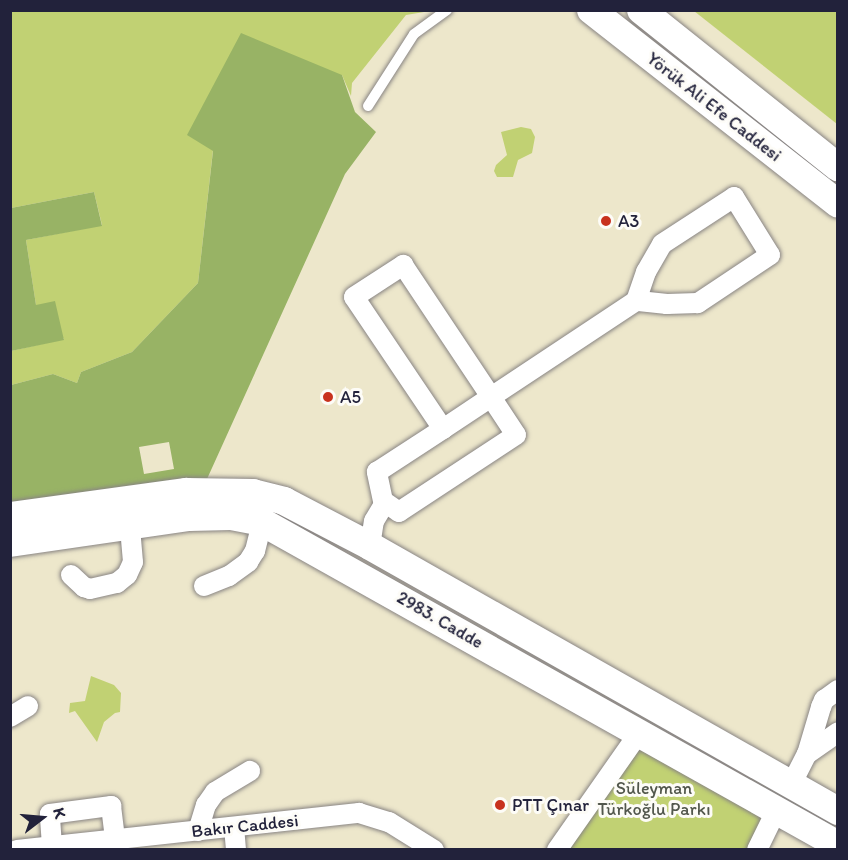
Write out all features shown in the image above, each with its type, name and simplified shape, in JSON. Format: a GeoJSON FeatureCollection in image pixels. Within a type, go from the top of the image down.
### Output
{"type":"FeatureCollection","features":[{"type":"Feature","properties":{"kind":"street","name":"Yörük Ali Efe Caddesi"},"geometry":{"type":"LineString","coordinates":[[591,10],[837,204]]}},
{"type":"Feature","properties":{"kind":"street","name":"Yörük Ali Efe Caddesi"},"geometry":{"type":"LineString","coordinates":[[641,10],[837,167]]}},
{"type":"Feature","properties":{"kind":"street"},"geometry":{"type":"LineString","coordinates":[[443,429],[354,297],[403,265],[491,397],[516,435],[403,511],[397,511],[385,503],[377,472],[443,429],[491,397],[636,301],[646,272],[662,244],[734,197],[770,255],[698,303],[667,304],[636,301]]}},
{"type":"Feature","properties":{"kind":"street","name":"2983. Cadde"},"geometry":{"type":"LineString","coordinates":[[10,516],[145,495],[247,510],[837,845]]}},
{"type":"Feature","properties":{"kind":"street","name":"2983. Cadde"},"geometry":{"type":"LineString","coordinates":[[10,543],[130,524],[247,510],[268,496],[284,501],[370,546],[837,811]]}},
{"type":"Feature","properties":{"kind":"street"},"geometry":{"type":"LineString","coordinates":[[370,546],[374,521],[385,503]]}},
{"type":"Feature","properties":{"kind":"street"},"geometry":{"type":"LineString","coordinates":[[204,586],[229,576],[248,562],[255,551],[247,510]]}},
{"type":"Feature","properties":{"kind":"street"},"geometry":{"type":"LineString","coordinates":[[71,575],[84,587],[90,589],[117,583],[127,575],[133,562],[130,524]]}},
{"type":"Feature","properties":{"kind":"street"},"geometry":{"type":"LineString","coordinates":[[757,849],[807,754],[824,700],[837,690]]}},
{"type":"Feature","properties":{"kind":"street"},"geometry":{"type":"LineString","coordinates":[[10,717],[28,706]]}},
{"type":"Feature","properties":{"kind":"street"},"geometry":{"type":"LineString","coordinates":[[807,754],[837,732]]}},
{"type":"Feature","properties":{"kind":"street"},"geometry":{"type":"LineString","coordinates":[[557,849],[639,733]]}},
{"type":"Feature","properties":{"kind":"street"},"geometry":{"type":"LineString","coordinates":[[198,831],[206,805],[214,792],[250,771]]}},
{"type":"Feature","properties":{"kind":"street"},"geometry":{"type":"LineString","coordinates":[[47,847],[50,814],[111,806],[115,840]]}},
{"type":"Feature","properties":{"kind":"street","name":"Bakır Caddesi"},"geometry":{"type":"LineString","coordinates":[[17,849],[365,814],[393,824],[434,849]]}},
{"type":"Feature","properties":{"kind":"street"},"geometry":{"type":"LineString","coordinates":[[234,827],[236,849]]}},
{"type":"Feature","properties":{"kind":"lane"},"geometry":{"type":"LineString","coordinates":[[368,106],[414,34],[447,10]]}},
{"type":"Feature","properties":{"kind":"green space"},"geometry":{"type":"Polygon","coordinates":[[[11,11],[430,11],[406,15],[352,83],[351,96],[342,75],[213,150],[198,283],[132,352],[81,372],[77,383],[53,374],[11,385],[11,351],[64,339],[36,305],[26,240],[102,225],[94,192],[11,208],[11,11]]]}},
{"type":"Feature","properties":{"kind":"green space"},"geometry":{"type":"Polygon","coordinates":[[[694,11],[837,11],[837,124],[694,11]]]}},
{"type":"Feature","properties":{"kind":"green space"},"geometry":{"type":"Polygon","coordinates":[[[241,33],[342,75],[355,112],[376,132],[345,174],[207,479],[11,506],[11,385],[53,374],[77,383],[81,372],[132,352],[198,283],[213,151],[187,135],[241,33]],[[169,442],[139,447],[144,474],[174,469],[169,442]]]}},
{"type":"Feature","properties":{"kind":"green space"},"geometry":{"type":"Polygon","coordinates":[[[521,127],[531,129],[535,137],[532,153],[518,160],[513,177],[497,177],[494,171],[496,165],[507,155],[501,132],[521,127]]]}},
{"type":"Feature","properties":{"kind":"green space"},"geometry":{"type":"Polygon","coordinates":[[[94,192],[102,226],[26,240],[36,305],[55,301],[64,340],[11,351],[11,208],[94,192]]]}},
{"type":"Feature","properties":{"kind":"green space"},"geometry":{"type":"Polygon","coordinates":[[[91,676],[114,685],[121,693],[120,712],[115,713],[104,722],[97,742],[75,711],[69,713],[70,703],[85,701],[91,676]]]}},
{"type":"Feature","properties":{"kind":"green space","name":"Süleyman Türkoğlu Parkı"},"geometry":{"type":"Polygon","coordinates":[[[639,733],[776,811],[757,849],[557,850],[639,733]]]}},
{"type":"Feature","properties":{"kind":"place","name":"A3"},"geometry":{"type":"Point","coordinates":[606,221]}},
{"type":"Feature","properties":{"kind":"place","name":"A5"},"geometry":{"type":"Point","coordinates":[328,397]}},
{"type":"Feature","properties":{"kind":"place","name":"PTT Çınar"},"geometry":{"type":"Point","coordinates":[500,805]}}]}
